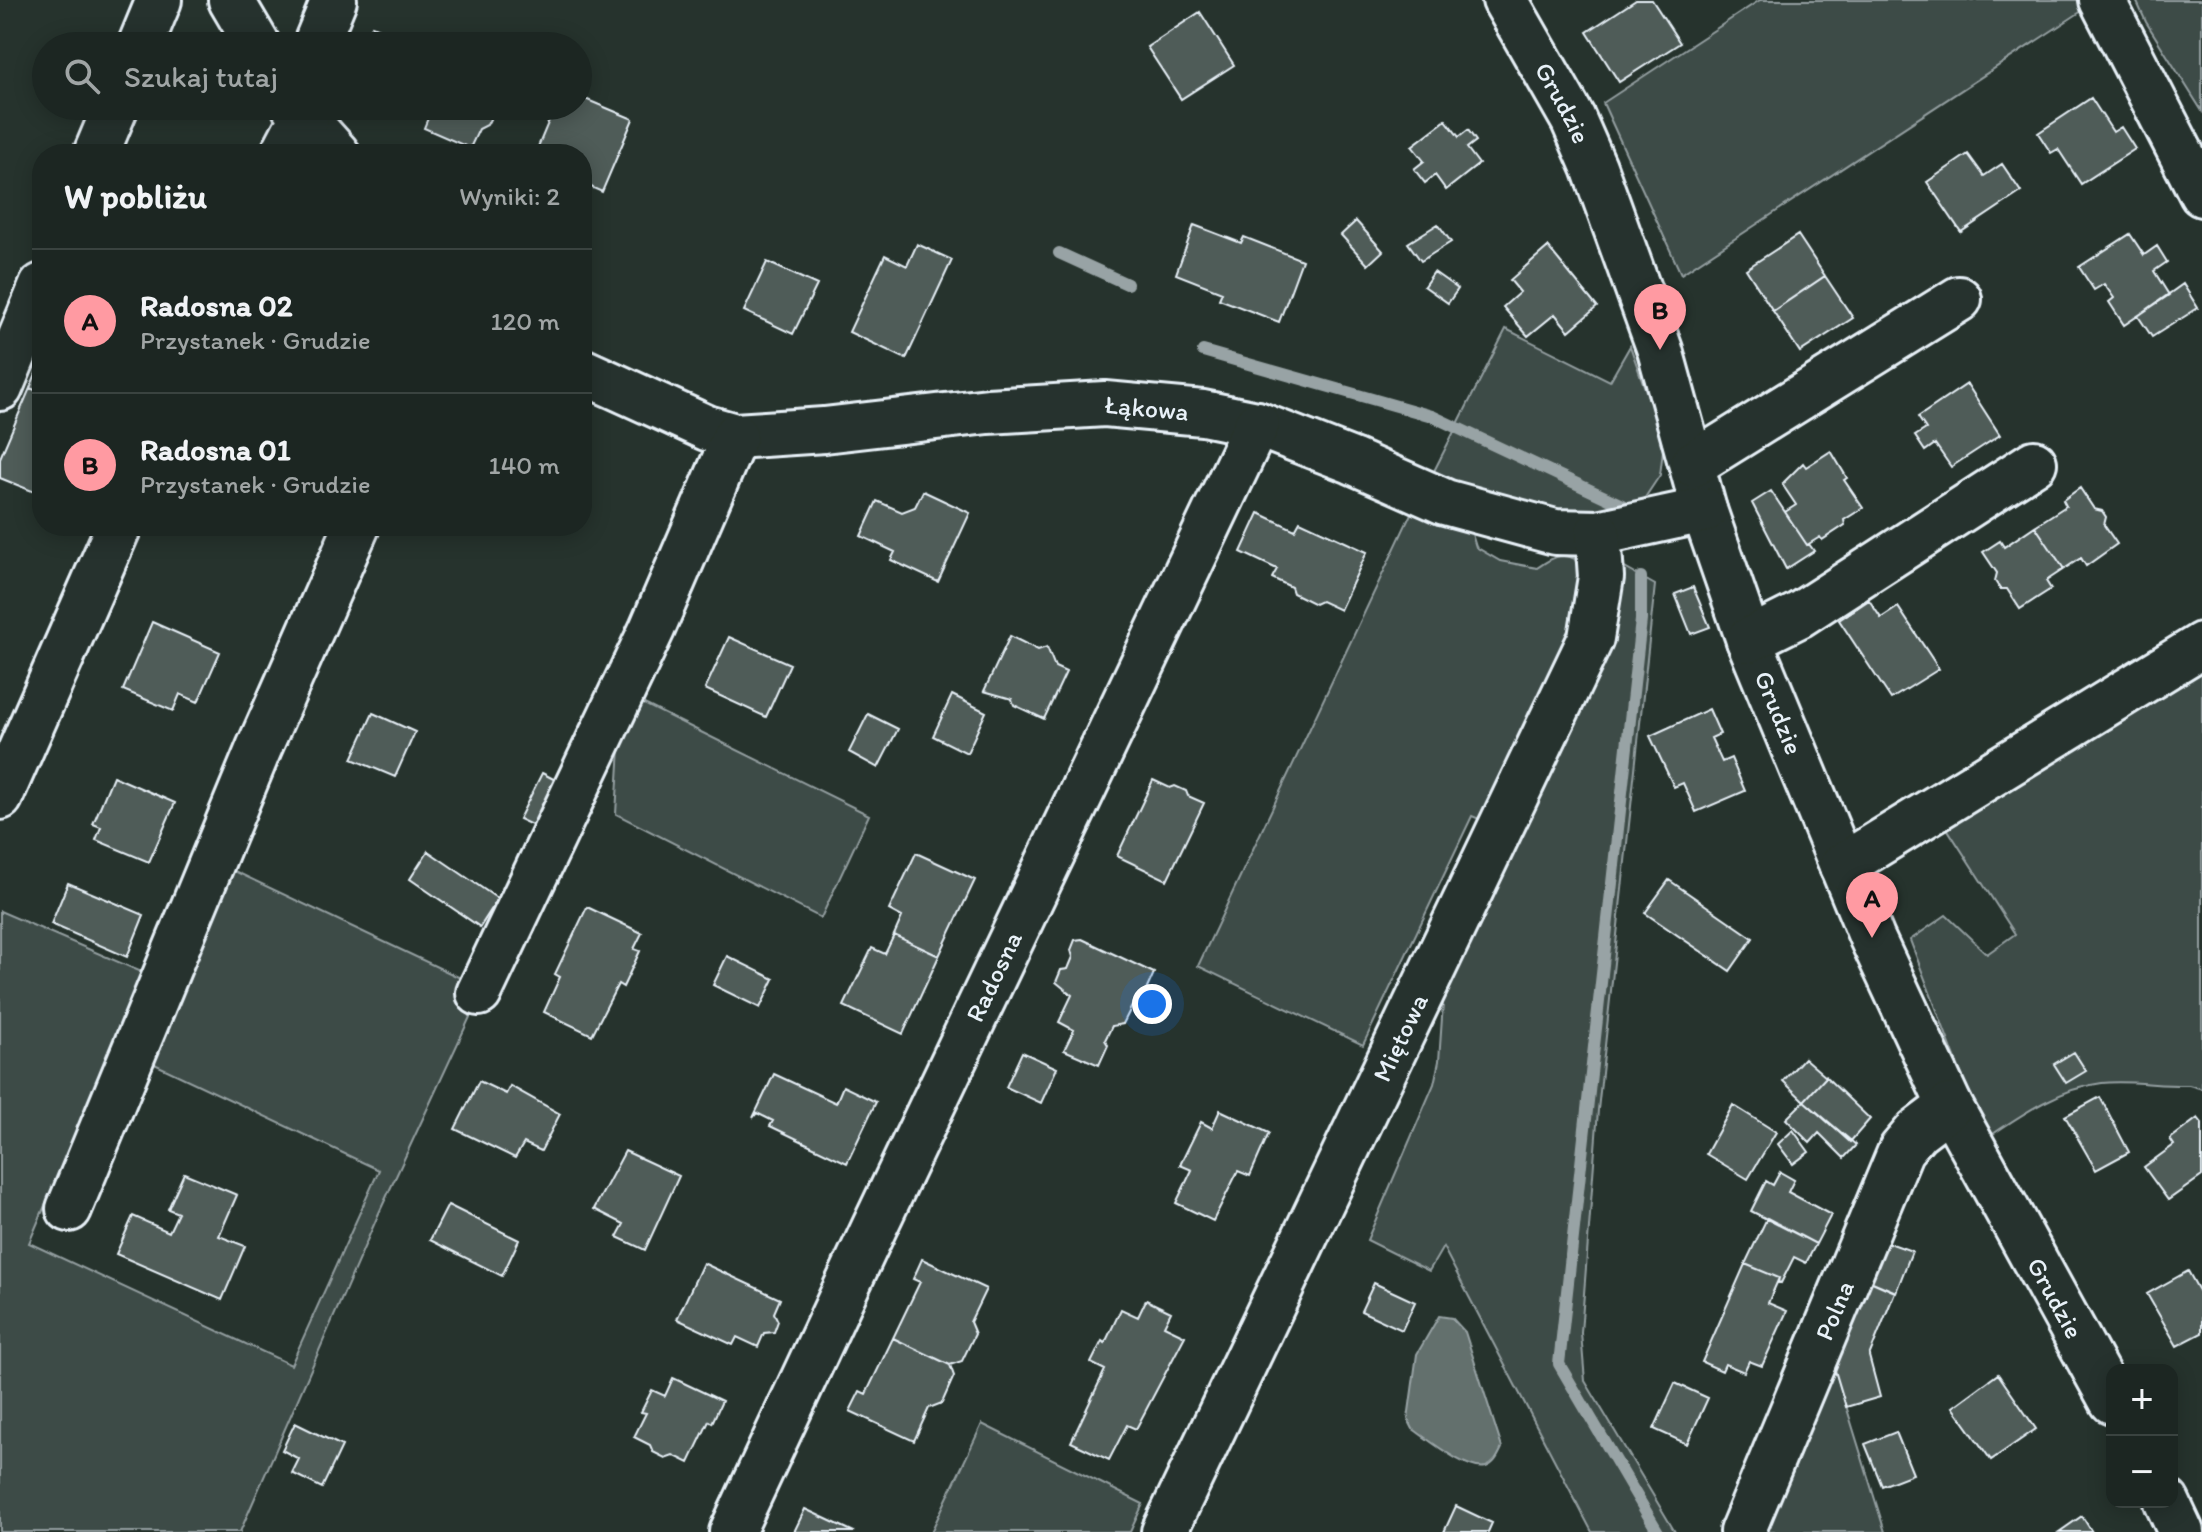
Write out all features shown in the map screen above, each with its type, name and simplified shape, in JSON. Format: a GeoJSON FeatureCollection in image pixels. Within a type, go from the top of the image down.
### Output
{"type":"FeatureCollection","features":[{"type":"Feature","properties":{"kind":"street"},"geometry":{"type":"LineString","coordinates":[[146,32],[159,0]]}},
{"type":"Feature","properties":{"kind":"street"},"geometry":{"type":"LineString","coordinates":[[231,0],[250,32]]}},
{"type":"Feature","properties":{"kind":"street"},"geometry":{"type":"LineString","coordinates":[[321,32],[334,0]]}},
{"type":"Feature","properties":{"kind":"street","name":"Grudzie"},"geometry":{"type":"LineString","coordinates":[[1505,0],[1573,119],[1594,167],[1660,350],[1704,510],[1749,640],[1842,866],[1950,1106],[2106,1390]]}},
{"type":"Feature","properties":{"kind":"street"},"geometry":{"type":"LineString","coordinates":[[2102,0],[2202,194]]}},
{"type":"Feature","properties":{"kind":"street"},"geometry":{"type":"LineString","coordinates":[[100,144],[110,120]]}},
{"type":"Feature","properties":{"kind":"street"},"geometry":{"type":"LineString","coordinates":[[294,126],[322,144]]}},
{"type":"Feature","properties":{"kind":"street"},"geometry":{"type":"LineString","coordinates":[[1693,464],[1959,299]]}},
{"type":"Feature","properties":{"kind":"street"},"geometry":{"type":"LineString","coordinates":[[0,388],[32,310]]}},
{"type":"Feature","properties":{"kind":"street","name":"Łąkowa"},"geometry":{"type":"LineString","coordinates":[[592,376],[707,428],[735,436],[824,430],[988,411],[1105,404],[1203,413],[1257,424],[1445,502],[1555,532],[1598,533],[1704,510]]}},
{"type":"Feature","properties":{"kind":"street","name":"Radosna"},"geometry":{"type":"LineString","coordinates":[[732,1532],[1257,424]]}},
{"type":"Feature","properties":{"kind":"street"},"geometry":{"type":"LineString","coordinates":[[479,993],[652,629],[735,436]]}},
{"type":"Feature","properties":{"kind":"street"},"geometry":{"type":"LineString","coordinates":[[1749,640],[1799,615],[2034,463]]}},
{"type":"Feature","properties":{"kind":"street","name":"Miętowa"},"geometry":{"type":"LineString","coordinates":[[1164,1532],[1591,638],[1601,577],[1598,533]]}},
{"type":"Feature","properties":{"kind":"street"},"geometry":{"type":"LineString","coordinates":[[0,797],[115,536]]}},
{"type":"Feature","properties":{"kind":"street"},"geometry":{"type":"LineString","coordinates":[[69,1209],[259,748],[353,536]]}},
{"type":"Feature","properties":{"kind":"street"},"geometry":{"type":"LineString","coordinates":[[1842,866],[2202,645]]}},
{"type":"Feature","properties":{"kind":"street","name":"Polna"},"geometry":{"type":"LineString","coordinates":[[1742,1532],[1901,1150],[1917,1131],[1950,1106]]}},
{"type":"Feature","properties":{"kind":"street"},"geometry":{"type":"LineString","coordinates":[[2170,1508],[2181,1532]]}},
{"type":"Feature","properties":{"kind":"shaded area"},"geometry":{"type":"Polygon","coordinates":[[[1760,0],[2081,0],[2085,9],[1681,274],[1603,103],[1760,0]]]}},
{"type":"Feature","properties":{"kind":"shaded area"},"geometry":{"type":"Polygon","coordinates":[[[2136,0],[2202,0],[2202,111],[2146,22],[2136,0]]]}},
{"type":"Feature","properties":{"kind":"shaded area"},"geometry":{"type":"Polygon","coordinates":[[[1506,329],[1610,381],[1630,346],[1664,442],[1660,475],[1640,505],[1556,518],[1432,475],[1506,329]]]}},
{"type":"Feature","properties":{"kind":"shaded area"},"geometry":{"type":"Polygon","coordinates":[[[1416,503],[1471,531],[1476,547],[1500,561],[1537,568],[1560,556],[1575,559],[1587,597],[1489,823],[1472,816],[1363,1045],[1198,966],[1416,503]]]}},
{"type":"Feature","properties":{"kind":"shaded area"},"geometry":{"type":"Polygon","coordinates":[[[1623,567],[1655,585],[1598,1110],[1581,1333],[1585,1381],[1675,1532],[1592,1532],[1443,1247],[1429,1271],[1367,1240],[1434,1084],[1439,1061],[1444,989],[1607,632],[1623,567]]]}},
{"type":"Feature","properties":{"kind":"shaded area"},"geometry":{"type":"Polygon","coordinates":[[[2202,664],[2202,1089],[2189,1085],[2123,1082],[2087,1086],[2043,1103],[1990,1136],[1975,1110],[1910,940],[1946,915],[1987,954],[2015,934],[1945,825],[2202,664]]]}},
{"type":"Feature","properties":{"kind":"shaded area"},"geometry":{"type":"Polygon","coordinates":[[[634,699],[869,815],[821,918],[616,814],[621,730],[634,699]]]}},
{"type":"Feature","properties":{"kind":"shaded area"},"geometry":{"type":"Polygon","coordinates":[[[228,868],[469,982],[476,1004],[379,1213],[240,1532],[0,1532],[0,911],[144,973],[29,1243],[291,1365],[379,1170],[148,1061],[228,868]]]}},
{"type":"Feature","properties":{"kind":"shaded area"},"geometry":{"type":"Polygon","coordinates":[[[1439,1316],[1452,1318],[1465,1332],[1502,1448],[1494,1462],[1486,1467],[1469,1465],[1449,1454],[1413,1429],[1408,1419],[1417,1354],[1439,1316]]]}},
{"type":"Feature","properties":{"kind":"shaded area"},"geometry":{"type":"Polygon","coordinates":[[[1831,1357],[1885,1532],[1758,1532],[1831,1357]]]}},
{"type":"Feature","properties":{"kind":"shaded area"},"geometry":{"type":"Polygon","coordinates":[[[982,1424],[1143,1504],[1130,1532],[931,1532],[982,1424]]]}},
{"type":"Feature","properties":{"kind":"building"},"geometry":{"type":"Polygon","coordinates":[[[1636,0],[1652,0],[1680,43],[1619,82],[1587,32],[1636,0]]]}},
{"type":"Feature","properties":{"kind":"building"},"geometry":{"type":"Polygon","coordinates":[[[1200,12],[1234,65],[1181,99],[1147,47],[1200,12]]]}},
{"type":"Feature","properties":{"kind":"building"},"geometry":{"type":"Polygon","coordinates":[[[372,26],[386,32],[369,32],[372,26]]]}},
{"type":"Feature","properties":{"kind":"building"},"geometry":{"type":"Polygon","coordinates":[[[2091,98],[2113,132],[2121,127],[2135,149],[2081,184],[2058,149],[2051,153],[2038,133],[2091,98]]]}},
{"type":"Feature","properties":{"kind":"building"},"geometry":{"type":"Polygon","coordinates":[[[592,102],[633,119],[602,192],[592,188],[592,144],[539,144],[549,120],[592,120],[592,102]]]}},
{"type":"Feature","properties":{"kind":"building"},"geometry":{"type":"Polygon","coordinates":[[[427,120],[490,120],[479,129],[472,144],[461,144],[424,128],[427,120]]]}},
{"type":"Feature","properties":{"kind":"building"},"geometry":{"type":"Polygon","coordinates":[[[1446,120],[1459,137],[1468,130],[1476,141],[1467,148],[1479,164],[1446,190],[1435,175],[1425,183],[1414,169],[1424,161],[1412,146],[1446,120]]]}},
{"type":"Feature","properties":{"kind":"building"},"geometry":{"type":"Polygon","coordinates":[[[1968,154],[1984,176],[2002,164],[2021,192],[1961,232],[1927,182],[1968,154]]]}},
{"type":"Feature","properties":{"kind":"building"},"geometry":{"type":"Polygon","coordinates":[[[1356,221],[1383,251],[1368,265],[1341,235],[1356,221]]]}},
{"type":"Feature","properties":{"kind":"building"},"geometry":{"type":"Polygon","coordinates":[[[1438,224],[1451,242],[1421,261],[1408,243],[1438,224]]]}},
{"type":"Feature","properties":{"kind":"building"},"geometry":{"type":"Polygon","coordinates":[[[1194,225],[1241,243],[1244,237],[1302,260],[1279,322],[1219,299],[1222,292],[1176,274],[1194,225]]]}},
{"type":"Feature","properties":{"kind":"building"},"geometry":{"type":"Polygon","coordinates":[[[2130,234],[2144,255],[2157,246],[2167,262],[2154,271],[2169,295],[2124,325],[2109,302],[2114,298],[2104,284],[2094,290],[2079,267],[2130,234]]]}},
{"type":"Feature","properties":{"kind":"building"},"geometry":{"type":"Polygon","coordinates":[[[1798,235],[1825,276],[1773,311],[1746,269],[1798,235]]]}},
{"type":"Feature","properties":{"kind":"building"},"geometry":{"type":"Polygon","coordinates":[[[917,244],[952,260],[906,359],[849,332],[885,255],[907,266],[917,244]]]}},
{"type":"Feature","properties":{"kind":"building"},"geometry":{"type":"Polygon","coordinates":[[[1548,247],[1597,307],[1569,331],[1555,314],[1528,336],[1503,307],[1520,292],[1510,280],[1548,247]]]}},
{"type":"Feature","properties":{"kind":"building"},"geometry":{"type":"Polygon","coordinates":[[[767,262],[817,285],[793,334],[744,311],[767,262]]]}},
{"type":"Feature","properties":{"kind":"building"},"geometry":{"type":"Polygon","coordinates":[[[1434,272],[1458,289],[1448,303],[1424,286],[1434,272]]]}},
{"type":"Feature","properties":{"kind":"building"},"geometry":{"type":"Polygon","coordinates":[[[1825,276],[1853,318],[1800,352],[1773,311],[1825,276]]]}},
{"type":"Feature","properties":{"kind":"building"},"geometry":{"type":"Polygon","coordinates":[[[2183,284],[2198,308],[2152,337],[2138,316],[2183,284]]]}},
{"type":"Feature","properties":{"kind":"building"},"geometry":{"type":"Polygon","coordinates":[[[1967,384],[2000,435],[1951,467],[1935,444],[1925,451],[1915,436],[1926,429],[1918,417],[1967,384]]]}},
{"type":"Feature","properties":{"kind":"building"},"geometry":{"type":"Polygon","coordinates":[[[32,389],[32,491],[0,478],[0,458],[32,389]]]}},
{"type":"Feature","properties":{"kind":"building"},"geometry":{"type":"Polygon","coordinates":[[[1831,451],[1847,478],[1844,480],[1863,508],[1844,520],[1845,525],[1822,540],[1820,537],[1807,545],[1785,512],[1796,505],[1782,484],[1803,463],[1806,467],[1831,451]]]}},
{"type":"Feature","properties":{"kind":"building"},"geometry":{"type":"Polygon","coordinates":[[[2080,488],[2094,509],[2102,511],[2106,517],[2104,525],[2117,544],[2086,566],[2081,558],[2064,569],[2035,526],[2066,506],[2063,500],[2080,488]]]}},
{"type":"Feature","properties":{"kind":"building"},"geometry":{"type":"Polygon","coordinates":[[[923,491],[970,513],[938,582],[891,560],[895,552],[861,536],[877,501],[902,512],[915,507],[923,491]]]}},
{"type":"Feature","properties":{"kind":"building"},"geometry":{"type":"Polygon","coordinates":[[[1771,491],[1814,551],[1786,569],[1752,503],[1771,491]]]}},
{"type":"Feature","properties":{"kind":"building"},"geometry":{"type":"Polygon","coordinates":[[[1259,513],[1295,530],[1300,521],[1367,552],[1340,610],[1321,601],[1315,604],[1293,593],[1291,587],[1272,578],[1277,569],[1241,552],[1259,513]]]}},
{"type":"Feature","properties":{"kind":"building"},"geometry":{"type":"Polygon","coordinates":[[[2035,526],[2064,569],[2046,581],[2051,589],[2020,609],[2007,589],[2000,589],[1995,581],[1997,573],[1983,552],[2000,541],[2004,547],[2035,526]]]}},
{"type":"Feature","properties":{"kind":"building"},"geometry":{"type":"Polygon","coordinates":[[[1693,587],[1710,627],[1691,634],[1675,594],[1693,587]]]}},
{"type":"Feature","properties":{"kind":"building"},"geometry":{"type":"Polygon","coordinates":[[[1869,600],[1881,618],[1898,607],[1939,669],[1891,699],[1839,620],[1869,600]]]}},
{"type":"Feature","properties":{"kind":"building"},"geometry":{"type":"Polygon","coordinates":[[[152,622],[220,652],[198,702],[180,694],[173,711],[123,690],[152,622]]]}},
{"type":"Feature","properties":{"kind":"building"},"geometry":{"type":"Polygon","coordinates":[[[1010,636],[1038,650],[1047,647],[1055,667],[1066,672],[1044,719],[1014,705],[1012,699],[984,691],[1010,636]]]}},
{"type":"Feature","properties":{"kind":"building"},"geometry":{"type":"Polygon","coordinates":[[[729,637],[790,664],[766,717],[705,689],[729,637]]]}},
{"type":"Feature","properties":{"kind":"building"},"geometry":{"type":"Polygon","coordinates":[[[952,695],[986,712],[967,753],[933,736],[952,695]]]}},
{"type":"Feature","properties":{"kind":"building"},"geometry":{"type":"Polygon","coordinates":[[[1709,709],[1720,734],[1711,738],[1722,762],[1731,758],[1745,791],[1696,812],[1683,783],[1674,787],[1650,736],[1709,709]]]}},
{"type":"Feature","properties":{"kind":"building"},"geometry":{"type":"Polygon","coordinates":[[[373,713],[415,732],[395,777],[352,759],[373,713]]]}},
{"type":"Feature","properties":{"kind":"building"},"geometry":{"type":"Polygon","coordinates":[[[868,714],[898,729],[878,768],[849,752],[868,714]]]}},
{"type":"Feature","properties":{"kind":"building"},"geometry":{"type":"Polygon","coordinates":[[[542,773],[565,785],[542,830],[519,819],[542,773]]]}},
{"type":"Feature","properties":{"kind":"building"},"geometry":{"type":"Polygon","coordinates":[[[113,776],[175,803],[149,862],[96,840],[101,827],[93,824],[113,776]]]}},
{"type":"Feature","properties":{"kind":"building"},"geometry":{"type":"Polygon","coordinates":[[[1153,780],[1170,788],[1175,786],[1204,803],[1167,880],[1117,856],[1153,780]]]}},
{"type":"Feature","properties":{"kind":"building"},"geometry":{"type":"Polygon","coordinates":[[[428,851],[498,899],[480,927],[410,879],[428,851]]]}},
{"type":"Feature","properties":{"kind":"building"},"geometry":{"type":"Polygon","coordinates":[[[916,853],[975,880],[939,956],[894,935],[902,917],[889,910],[916,853]]]}},
{"type":"Feature","properties":{"kind":"building"},"geometry":{"type":"Polygon","coordinates":[[[1669,880],[1753,938],[1730,971],[1645,913],[1669,880]]]}},
{"type":"Feature","properties":{"kind":"building"},"geometry":{"type":"Polygon","coordinates":[[[68,883],[144,915],[127,957],[51,924],[68,883]]]}},
{"type":"Feature","properties":{"kind":"building"},"geometry":{"type":"Polygon","coordinates":[[[587,907],[642,933],[634,949],[640,951],[623,987],[618,984],[592,1035],[544,1012],[560,977],[555,974],[587,907]]]}},
{"type":"Feature","properties":{"kind":"building"},"geometry":{"type":"Polygon","coordinates":[[[894,935],[939,956],[903,1034],[844,1006],[872,948],[885,954],[894,935]]]}},
{"type":"Feature","properties":{"kind":"building"},"geometry":{"type":"Polygon","coordinates":[[[1082,939],[1154,973],[1140,1004],[1133,1004],[1123,1024],[1112,1026],[1099,1065],[1064,1050],[1074,1030],[1059,1022],[1072,995],[1056,982],[1061,970],[1068,969],[1075,940],[1082,939]]]}},
{"type":"Feature","properties":{"kind":"building"},"geometry":{"type":"Polygon","coordinates":[[[727,956],[774,979],[760,1008],[713,985],[727,956]]]}},
{"type":"Feature","properties":{"kind":"building"},"geometry":{"type":"Polygon","coordinates":[[[1022,1052],[1057,1068],[1041,1103],[1006,1087],[1022,1052]]]}},
{"type":"Feature","properties":{"kind":"building"},"geometry":{"type":"Polygon","coordinates":[[[2074,1052],[2086,1071],[2066,1083],[2054,1064],[2074,1052]]]}},
{"type":"Feature","properties":{"kind":"building"},"geometry":{"type":"Polygon","coordinates":[[[1804,1058],[1826,1077],[1804,1101],[1783,1081],[1804,1058]]]}},
{"type":"Feature","properties":{"kind":"building"},"geometry":{"type":"Polygon","coordinates":[[[774,1074],[836,1103],[843,1086],[876,1102],[847,1163],[770,1126],[773,1121],[757,1113],[753,1118],[774,1074]]]}},
{"type":"Feature","properties":{"kind":"building"},"geometry":{"type":"Polygon","coordinates":[[[1826,1077],[1870,1119],[1850,1142],[1804,1101],[1826,1077]]]}},
{"type":"Feature","properties":{"kind":"building"},"geometry":{"type":"Polygon","coordinates":[[[479,1081],[506,1094],[510,1086],[560,1114],[541,1151],[524,1143],[515,1158],[455,1129],[479,1081]]]}},
{"type":"Feature","properties":{"kind":"building"},"geometry":{"type":"Polygon","coordinates":[[[2100,1097],[2129,1152],[2096,1170],[2065,1116],[2100,1097]]]}},
{"type":"Feature","properties":{"kind":"building"},"geometry":{"type":"Polygon","coordinates":[[[1804,1101],[1856,1145],[1844,1158],[1819,1133],[1810,1143],[1786,1119],[1804,1101]]]}},
{"type":"Feature","properties":{"kind":"building"},"geometry":{"type":"Polygon","coordinates":[[[1733,1105],[1776,1132],[1748,1179],[1706,1154],[1733,1105]]]}},
{"type":"Feature","properties":{"kind":"building"},"geometry":{"type":"Polygon","coordinates":[[[1220,1110],[1269,1133],[1250,1176],[1238,1171],[1213,1221],[1176,1203],[1192,1170],[1180,1165],[1201,1122],[1212,1128],[1220,1110]]]}},
{"type":"Feature","properties":{"kind":"building"},"geometry":{"type":"Polygon","coordinates":[[[2198,1118],[2202,1123],[2202,1176],[2168,1200],[2144,1167],[2174,1145],[2170,1139],[2198,1118]]]}},
{"type":"Feature","properties":{"kind":"building"},"geometry":{"type":"Polygon","coordinates":[[[1793,1130],[1809,1152],[1793,1164],[1778,1144],[1793,1130]]]}},
{"type":"Feature","properties":{"kind":"building"},"geometry":{"type":"Polygon","coordinates":[[[625,1151],[679,1176],[645,1250],[617,1237],[624,1224],[594,1209],[625,1151]]]}},
{"type":"Feature","properties":{"kind":"building"},"geometry":{"type":"Polygon","coordinates":[[[1780,1172],[1794,1180],[1788,1192],[1831,1215],[1816,1244],[1751,1211],[1766,1181],[1773,1185],[1780,1172]]]}},
{"type":"Feature","properties":{"kind":"building"},"geometry":{"type":"Polygon","coordinates":[[[184,1173],[237,1195],[219,1236],[245,1246],[222,1300],[116,1254],[133,1216],[169,1232],[178,1213],[168,1209],[184,1173]]]}},
{"type":"Feature","properties":{"kind":"building"},"geometry":{"type":"Polygon","coordinates":[[[448,1205],[519,1240],[502,1276],[430,1240],[448,1205]]]}},
{"type":"Feature","properties":{"kind":"building"},"geometry":{"type":"Polygon","coordinates":[[[1767,1218],[1816,1244],[1806,1263],[1794,1257],[1781,1283],[1778,1282],[1779,1278],[1745,1264],[1767,1218]]]}},
{"type":"Feature","properties":{"kind":"building"},"geometry":{"type":"Polygon","coordinates":[[[1878,1239],[1912,1251],[1896,1292],[1863,1278],[1878,1239]]]}},
{"type":"Feature","properties":{"kind":"building"},"geometry":{"type":"Polygon","coordinates":[[[922,1259],[986,1289],[970,1322],[975,1334],[962,1361],[950,1365],[893,1338],[920,1282],[913,1279],[922,1259]]]}},
{"type":"Feature","properties":{"kind":"building"},"geometry":{"type":"Polygon","coordinates":[[[703,1263],[780,1299],[774,1313],[778,1321],[774,1332],[764,1333],[758,1347],[737,1337],[733,1345],[677,1319],[703,1263]]]}},
{"type":"Feature","properties":{"kind":"building"},"geometry":{"type":"Polygon","coordinates":[[[1745,1264],[1779,1278],[1768,1303],[1787,1311],[1762,1366],[1749,1361],[1744,1372],[1725,1364],[1722,1371],[1702,1362],[1745,1264]]]}},
{"type":"Feature","properties":{"kind":"building"},"geometry":{"type":"Polygon","coordinates":[[[2188,1271],[2202,1296],[2202,1333],[2177,1346],[2147,1294],[2188,1271]]]}},
{"type":"Feature","properties":{"kind":"building"},"geometry":{"type":"Polygon","coordinates":[[[1863,1278],[1895,1292],[1869,1356],[1880,1397],[1846,1407],[1831,1357],[1863,1278]]]}},
{"type":"Feature","properties":{"kind":"building"},"geometry":{"type":"Polygon","coordinates":[[[1374,1283],[1415,1302],[1402,1330],[1361,1311],[1374,1283]]]}},
{"type":"Feature","properties":{"kind":"building"},"geometry":{"type":"Polygon","coordinates":[[[1146,1300],[1171,1312],[1164,1326],[1185,1336],[1136,1429],[1127,1425],[1109,1460],[1071,1442],[1105,1370],[1091,1363],[1102,1341],[1105,1343],[1121,1309],[1138,1317],[1146,1300]]]}},
{"type":"Feature","properties":{"kind":"building"},"geometry":{"type":"Polygon","coordinates":[[[893,1338],[950,1365],[954,1376],[942,1403],[929,1408],[914,1441],[850,1411],[860,1391],[866,1394],[893,1338]]]}},
{"type":"Feature","properties":{"kind":"building"},"geometry":{"type":"Polygon","coordinates":[[[1998,1374],[2036,1429],[1991,1460],[1953,1407],[1998,1374]]]}},
{"type":"Feature","properties":{"kind":"building"},"geometry":{"type":"Polygon","coordinates":[[[673,1378],[722,1401],[689,1463],[673,1455],[665,1458],[634,1437],[646,1413],[641,1412],[652,1390],[665,1396],[673,1378]]]}},
{"type":"Feature","properties":{"kind":"building"},"geometry":{"type":"Polygon","coordinates":[[[1675,1383],[1708,1398],[1687,1444],[1654,1429],[1675,1383]]]}},
{"type":"Feature","properties":{"kind":"building"},"geometry":{"type":"Polygon","coordinates":[[[295,1423],[342,1446],[322,1488],[292,1473],[299,1459],[282,1450],[295,1423]]]}},
{"type":"Feature","properties":{"kind":"building"},"geometry":{"type":"Polygon","coordinates":[[[1896,1432],[1913,1474],[1882,1486],[1865,1444],[1896,1432]]]}},
{"type":"Feature","properties":{"kind":"building"},"geometry":{"type":"Polygon","coordinates":[[[1456,1506],[1492,1523],[1488,1532],[1444,1532],[1456,1506]]]}},
{"type":"Feature","properties":{"kind":"building"},"geometry":{"type":"Polygon","coordinates":[[[805,1509],[854,1532],[794,1532],[805,1509]]]}},
{"type":"Feature","properties":{"kind":"building"},"geometry":{"type":"Polygon","coordinates":[[[2082,1516],[2092,1532],[2059,1532],[2082,1516]]]}},
{"type":"Feature","properties":{"kind":"waterway"},"geometry":{"type":"LineString","coordinates":[[1059,253],[1127,284]]}},
{"type":"Feature","properties":{"kind":"waterway"},"geometry":{"type":"LineString","coordinates":[[1203,351],[1432,416],[1624,506]]}},
{"type":"Feature","properties":{"kind":"waterway"},"geometry":{"type":"LineString","coordinates":[[1641,577],[1641,620],[1559,1364],[1658,1532]]}},
{"type":"Feature","properties":{"kind":"place","name":"Radosna 01"},"geometry":{"type":"Point","coordinates":[1660,350]}},
{"type":"Feature","properties":{"kind":"place","name":"Radosna 02"},"geometry":{"type":"Point","coordinates":[1872,938]}}]}
